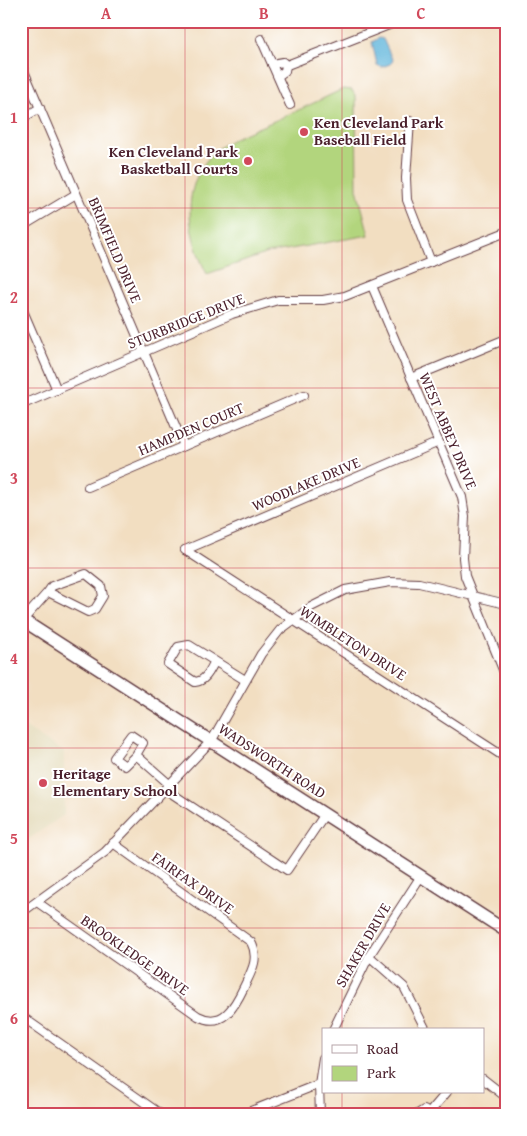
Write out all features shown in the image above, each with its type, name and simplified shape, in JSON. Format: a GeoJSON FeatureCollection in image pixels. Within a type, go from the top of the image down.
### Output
{"type":"FeatureCollection","features":[{"type":"Feature","properties":{"kind":"highway","name":"WADSWORTH ROAD"},"geometry":{"type":"LineString","coordinates":[[22,619],[506,931]]}},
{"type":"Feature","properties":{"kind":"street"},"geometry":{"type":"LineString","coordinates":[[287,65],[399,21]]}},
{"type":"Feature","properties":{"kind":"street"},"geometry":{"type":"LineString","coordinates":[[261,39],[290,105]]}},
{"type":"Feature","properties":{"kind":"street"},"geometry":{"type":"LineString","coordinates":[[272,64],[283,62],[287,65]]}},
{"type":"Feature","properties":{"kind":"street","name":"BRIMFIELD DRIVE"},"geometry":{"type":"LineString","coordinates":[[21,64],[184,446]]}},
{"type":"Feature","properties":{"kind":"street"},"geometry":{"type":"LineString","coordinates":[[278,76],[285,71],[287,65]]}},
{"type":"Feature","properties":{"kind":"street"},"geometry":{"type":"LineString","coordinates":[[21,119],[40,108]]}},
{"type":"Feature","properties":{"kind":"street"},"geometry":{"type":"LineString","coordinates":[[410,120],[406,178],[407,200],[431,262]]}},
{"type":"Feature","properties":{"kind":"street"},"geometry":{"type":"LineString","coordinates":[[506,160],[506,172]]}},
{"type":"Feature","properties":{"kind":"street"},"geometry":{"type":"LineString","coordinates":[[21,227],[76,194]]}},
{"type":"Feature","properties":{"kind":"street","name":"STURBRIDGE DRIVE"},"geometry":{"type":"LineString","coordinates":[[21,404],[232,314],[278,300],[334,299],[372,286],[506,232]]}},
{"type":"Feature","properties":{"kind":"street","name":"WEST ABBEY DRIVE"},"geometry":{"type":"LineString","coordinates":[[372,286],[464,506],[463,568],[506,677]]}},
{"type":"Feature","properties":{"kind":"street"},"geometry":{"type":"LineString","coordinates":[[21,306],[57,390]]}},
{"type":"Feature","properties":{"kind":"street"},"geometry":{"type":"LineString","coordinates":[[411,378],[505,342]]}},
{"type":"Feature","properties":{"kind":"street","name":"HAMPDEN COURT"},"geometry":{"type":"LineString","coordinates":[[88,487],[304,395]]}},
{"type":"Feature","properties":{"kind":"street","name":"WOODLAKE DRIVE"},"geometry":{"type":"LineString","coordinates":[[185,550],[438,442]]}},
{"type":"Feature","properties":{"kind":"street","name":"WIMBLETON DRIVE"},"geometry":{"type":"LineString","coordinates":[[185,550],[506,758]]}},
{"type":"Feature","properties":{"kind":"street"},"geometry":{"type":"LineString","coordinates":[[22,619],[52,586],[86,574],[101,586],[103,596],[95,609],[88,612],[48,592]]}},
{"type":"Feature","properties":{"kind":"street"},"geometry":{"type":"LineString","coordinates":[[21,913],[94,862],[212,740],[261,654],[280,630],[292,620],[334,594],[378,583],[419,583],[506,604]]}},
{"type":"Feature","properties":{"kind":"street"},"geometry":{"type":"LineString","coordinates":[[215,661],[206,677],[200,682],[194,682],[168,664],[178,647],[185,644],[215,661],[246,680]]}},
{"type":"Feature","properties":{"kind":"street"},"geometry":{"type":"LineString","coordinates":[[136,755],[167,786],[288,870],[325,814]]}},
{"type":"Feature","properties":{"kind":"street","name":"FAIRFAX DRIVE"},"geometry":{"type":"LineString","coordinates":[[113,843],[248,938],[254,947],[255,964],[235,1006],[221,1018]]}},
{"type":"Feature","properties":{"kind":"street","name":"SHAKER DRIVE"},"geometry":{"type":"LineString","coordinates":[[334,1028],[369,956],[420,876]]}},
{"type":"Feature","properties":{"kind":"street","name":"BROOKLEDGE DRIVE"},"geometry":{"type":"LineString","coordinates":[[37,902],[198,1016],[208,1020],[221,1018]]}},
{"type":"Feature","properties":{"kind":"street"},"geometry":{"type":"LineString","coordinates":[[369,956],[404,987],[425,1028]]}},
{"type":"Feature","properties":{"kind":"street"},"geometry":{"type":"LineString","coordinates":[[21,1016],[162,1115]]}},
{"type":"Feature","properties":{"kind":"street"},"geometry":{"type":"LineString","coordinates":[[320,1115],[319,1084],[322,1064]]}},
{"type":"Feature","properties":{"kind":"street"},"geometry":{"type":"LineString","coordinates":[[484,1080],[506,1097]]}},
{"type":"Feature","properties":{"kind":"street"},"geometry":{"type":"LineString","coordinates":[[241,1115],[319,1084]]}},
{"type":"Feature","properties":{"kind":"street"},"geometry":{"type":"LineString","coordinates":[[416,1115],[422,1110],[431,1114],[446,1094]]}},
{"type":"Feature","properties":{"kind":"shaded area","name":"Heritage Elementary School"},"geometry":{"type":"Polygon","coordinates":[[[21,725],[64,752],[64,815],[21,844],[21,725]]]}},
{"type":"Feature","properties":{"kind":"green space"},"geometry":{"type":"Polygon","coordinates":[[[343,89],[352,90],[356,97],[357,189],[369,235],[268,253],[207,274],[194,242],[190,208],[197,176],[206,161],[219,148],[232,140],[343,89]]]}},
{"type":"Feature","properties":{"kind":"water"},"geometry":{"type":"Polygon","coordinates":[[[379,38],[383,39],[393,61],[382,67],[377,65],[372,42],[379,38]]]}},
{"type":"Feature","properties":{"kind":"place","name":"Ken Cleveland Park Baseball Field"},"geometry":{"type":"Point","coordinates":[304,132]}},
{"type":"Feature","properties":{"kind":"place","name":"Ken Cleveland Park Basketball Courts"},"geometry":{"type":"Point","coordinates":[248,161]}},
{"type":"Feature","properties":{"kind":"place","name":"Heritage Elementary School"},"geometry":{"type":"Point","coordinates":[43,783]}}]}
